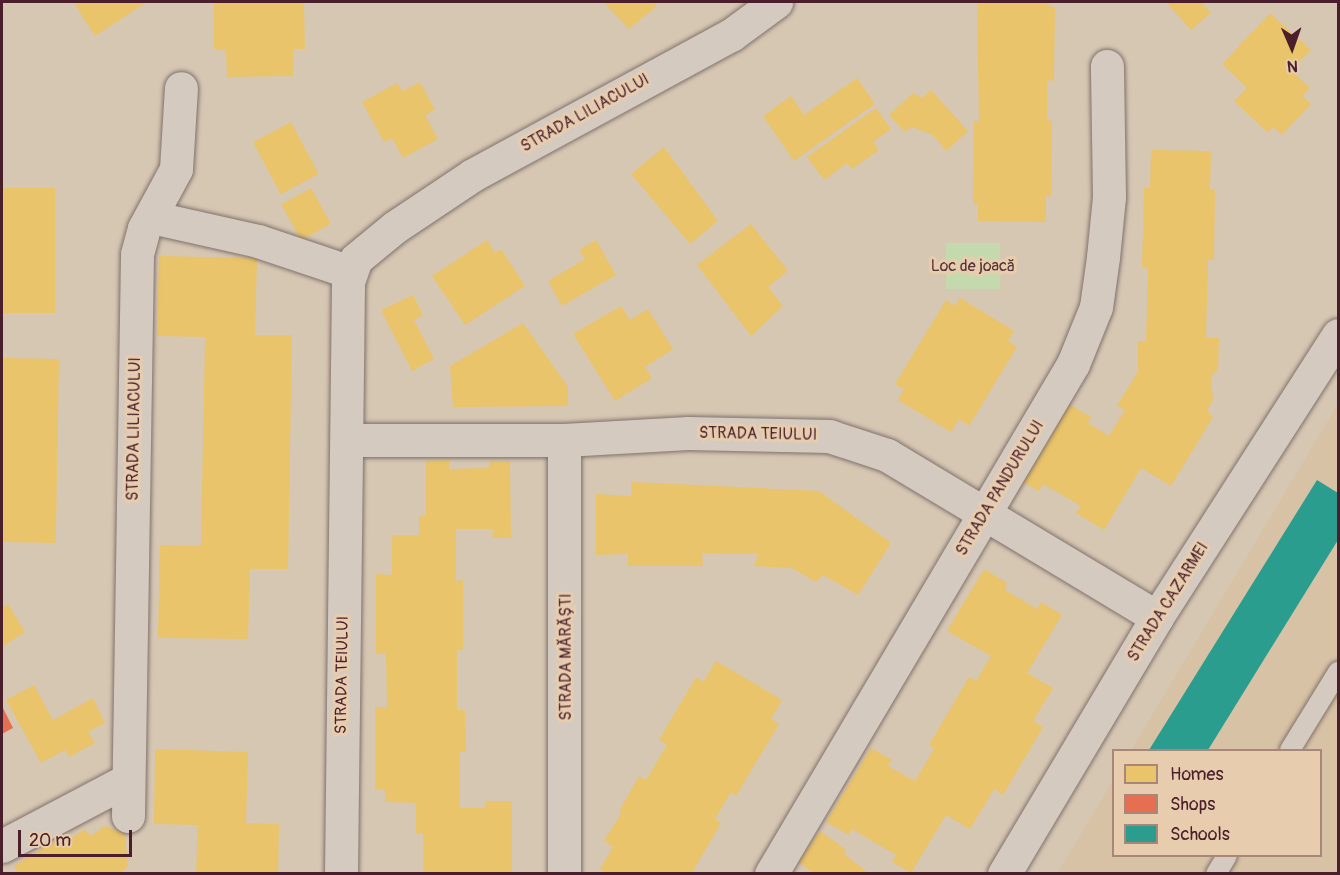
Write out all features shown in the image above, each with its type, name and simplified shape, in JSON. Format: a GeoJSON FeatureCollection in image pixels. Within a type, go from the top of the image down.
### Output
{"type":"FeatureCollection","features":[{"type":"Feature","properties":{"kind":"street","name":"STRADA LILIACULUI"},"geometry":{"type":"LineString","coordinates":[[350,272],[356,259],[395,226],[472,175],[731,35],[776,2]]}},
{"type":"Feature","properties":{"kind":"street","name":"STRADA PANDURULUI"},"geometry":{"type":"LineString","coordinates":[[771,873],[1073,364],[1096,307],[1109,197],[1107,66]]}},
{"type":"Feature","properties":{"kind":"street","name":"STRADA LILIACULUI"},"geometry":{"type":"LineString","coordinates":[[128,816],[137,254],[151,217],[176,169],[181,88]]}},
{"type":"Feature","properties":{"kind":"street"},"geometry":{"type":"LineString","coordinates":[[151,217],[258,241],[350,272]]}},
{"type":"Feature","properties":{"kind":"street","name":"STRADA TEIULUI"},"geometry":{"type":"LineString","coordinates":[[340,873],[350,272]]}},
{"type":"Feature","properties":{"kind":"street","name":"STRADA CAZARMEI"},"geometry":{"type":"LineString","coordinates":[[1004,873],[1157,616],[1338,334]]}},
{"type":"Feature","properties":{"kind":"street","name":"STRADA TEIULUI"},"geometry":{"type":"LineString","coordinates":[[347,440],[564,440],[687,433],[830,436],[887,455],[1157,616]]}},
{"type":"Feature","properties":{"kind":"street","name":"STRADA MĂRĂȘTI"},"geometry":{"type":"LineString","coordinates":[[564,440],[567,667],[564,873]]}},
{"type":"Feature","properties":{"kind":"street"},"geometry":{"type":"LineString","coordinates":[[2,846],[127,780]]}},
{"type":"Feature","properties":{"kind":"lane"},"geometry":{"type":"LineString","coordinates":[[1291,749],[1338,672]]}},
{"type":"Feature","properties":{"kind":"lane"},"geometry":{"type":"LineString","coordinates":[[1216,873],[1226,857]]}},
{"type":"Feature","properties":{"kind":"shaded area"},"geometry":{"type":"Polygon","coordinates":[[[1338,404],[1338,873],[1057,874],[1112,782],[1112,857],[1322,857],[1322,749],[1132,749],[1338,404]]]}},
{"type":"Feature","properties":{"kind":"green space","name":"Loc de joacă"},"geometry":{"type":"Polygon","coordinates":[[[946,243],[1000,243],[1000,289],[946,289],[946,243]]]}},
{"type":"Feature","properties":{"kind":"building: Homes"},"geometry":{"type":"Polygon","coordinates":[[[80,2],[147,2],[95,36],[75,5],[80,2]]]}},
{"type":"Feature","properties":{"kind":"building: Homes"},"geometry":{"type":"Polygon","coordinates":[[[214,2],[304,2],[305,49],[293,49],[293,76],[227,77],[226,50],[214,49],[214,2]]]}},
{"type":"Feature","properties":{"kind":"building: Homes"},"geometry":{"type":"Polygon","coordinates":[[[603,2],[653,2],[657,6],[629,29],[603,2]]]}},
{"type":"Feature","properties":{"kind":"building: Homes"},"geometry":{"type":"Polygon","coordinates":[[[984,2],[1048,2],[1048,6],[1055,7],[1054,81],[1047,80],[1047,121],[1052,120],[1051,196],[1046,196],[1046,222],[978,221],[978,204],[973,204],[974,121],[979,121],[977,4],[984,2]]]}},
{"type":"Feature","properties":{"kind":"building: Homes"},"geometry":{"type":"Polygon","coordinates":[[[1166,2],[1201,2],[1211,13],[1191,30],[1166,2]]]}},
{"type":"Feature","properties":{"kind":"building: Homes"},"geometry":{"type":"Polygon","coordinates":[[[1270,13],[1311,50],[1291,70],[1310,88],[1302,96],[1311,104],[1282,135],[1273,127],[1268,133],[1234,101],[1247,88],[1222,64],[1270,13]]]}},
{"type":"Feature","properties":{"kind":"building: Homes"},"geometry":{"type":"Polygon","coordinates":[[[857,78],[875,104],[794,161],[763,116],[791,96],[804,115],[857,78]]]}},
{"type":"Feature","properties":{"kind":"building: Homes"},"geometry":{"type":"Polygon","coordinates":[[[420,82],[435,110],[425,115],[438,139],[403,158],[392,138],[384,142],[362,102],[397,83],[402,91],[420,82]]]}},
{"type":"Feature","properties":{"kind":"building: Homes"},"geometry":{"type":"Polygon","coordinates":[[[931,90],[968,131],[946,151],[933,135],[912,127],[905,132],[889,115],[913,93],[922,98],[931,90]]]}},
{"type":"Feature","properties":{"kind":"building: Homes"},"geometry":{"type":"Polygon","coordinates":[[[876,108],[891,129],[873,142],[879,150],[852,169],[847,163],[824,180],[807,157],[876,108]]]}},
{"type":"Feature","properties":{"kind":"building: Homes"},"geometry":{"type":"Polygon","coordinates":[[[291,122],[319,174],[281,194],[253,142],[291,122]]]}},
{"type":"Feature","properties":{"kind":"building: Homes"},"geometry":{"type":"Polygon","coordinates":[[[664,147],[718,221],[690,244],[631,174],[664,147]]]}},
{"type":"Feature","properties":{"kind":"building: Homes"},"geometry":{"type":"Polygon","coordinates":[[[1151,150],[1211,151],[1210,190],[1215,190],[1214,260],[1208,260],[1206,338],[1219,338],[1218,369],[1211,376],[1213,400],[1207,410],[1213,417],[1171,486],[1141,468],[1104,530],[1076,513],[1081,506],[1043,484],[1039,491],[1021,481],[1067,403],[1091,417],[1088,423],[1109,436],[1125,410],[1117,406],[1138,371],[1138,341],[1146,341],[1148,268],[1142,267],[1144,188],[1150,188],[1151,150]]]}},
{"type":"Feature","properties":{"kind":"building: Homes"},"geometry":{"type":"Polygon","coordinates":[[[2,188],[55,188],[55,313],[2,313],[2,188]]]}},
{"type":"Feature","properties":{"kind":"building: Homes"},"geometry":{"type":"Polygon","coordinates":[[[311,188],[331,224],[301,240],[281,204],[311,188]]]}},
{"type":"Feature","properties":{"kind":"building: Homes"},"geometry":{"type":"Polygon","coordinates":[[[751,224],[788,271],[768,287],[783,306],[751,336],[697,265],[751,224]]]}},
{"type":"Feature","properties":{"kind":"building: Homes"},"geometry":{"type":"Polygon","coordinates":[[[487,240],[495,253],[501,249],[525,286],[465,325],[432,276],[487,240]]]}},
{"type":"Feature","properties":{"kind":"building: Homes"},"geometry":{"type":"Polygon","coordinates":[[[596,240],[616,275],[562,306],[548,281],[585,259],[579,250],[596,240]]]}},
{"type":"Feature","properties":{"kind":"building: Homes"},"geometry":{"type":"Polygon","coordinates":[[[159,256],[257,258],[255,335],[292,335],[288,569],[250,569],[248,639],[158,638],[160,545],[201,546],[205,337],[157,336],[159,256]]]}},
{"type":"Feature","properties":{"kind":"building: Homes"},"geometry":{"type":"Polygon","coordinates":[[[413,295],[423,315],[414,320],[434,359],[412,371],[381,310],[413,295]]]}},
{"type":"Feature","properties":{"kind":"building: Homes"},"geometry":{"type":"Polygon","coordinates":[[[960,298],[1014,331],[1008,341],[1017,347],[969,426],[959,419],[951,432],[898,400],[904,389],[895,384],[946,300],[955,306],[960,298]]]}},
{"type":"Feature","properties":{"kind":"building: Homes"},"geometry":{"type":"Polygon","coordinates":[[[621,306],[630,320],[648,309],[673,349],[645,367],[652,378],[615,401],[573,334],[621,306]]]}},
{"type":"Feature","properties":{"kind":"building: Homes"},"geometry":{"type":"Polygon","coordinates":[[[523,323],[568,387],[568,406],[453,407],[450,366],[523,323]]]}},
{"type":"Feature","properties":{"kind":"building: Homes"},"geometry":{"type":"Polygon","coordinates":[[[2,358],[59,359],[56,543],[2,542],[2,358]]]}},
{"type":"Feature","properties":{"kind":"building: Homes"},"geometry":{"type":"Polygon","coordinates":[[[449,460],[449,469],[490,468],[489,461],[510,461],[511,538],[492,538],[493,529],[456,529],[456,581],[463,580],[463,650],[457,650],[457,710],[465,710],[466,752],[460,752],[460,808],[485,808],[485,801],[512,801],[512,874],[423,874],[423,834],[416,834],[416,803],[385,802],[385,790],[375,789],[375,707],[387,707],[386,654],[376,654],[376,574],[392,575],[392,535],[419,535],[419,516],[426,515],[426,461],[449,460]]]}},
{"type":"Feature","properties":{"kind":"building: Homes"},"geometry":{"type":"Polygon","coordinates":[[[631,482],[819,491],[891,543],[858,595],[823,575],[816,582],[792,568],[754,566],[758,554],[702,553],[703,566],[628,566],[628,554],[596,555],[596,494],[631,496],[631,482]]]}},
{"type":"Feature","properties":{"kind":"building: Homes"},"geometry":{"type":"Polygon","coordinates":[[[984,569],[1007,583],[1005,590],[1037,609],[1041,602],[1062,615],[1027,673],[1053,688],[1033,721],[1043,727],[1003,795],[994,789],[970,829],[946,815],[911,873],[892,862],[896,855],[852,829],[849,835],[826,822],[871,748],[892,760],[888,766],[915,781],[934,749],[929,745],[969,677],[976,681],[991,656],[947,631],[984,569]]]}},
{"type":"Feature","properties":{"kind":"building: Homes"},"geometry":{"type":"Polygon","coordinates":[[[8,604],[25,632],[2,647],[2,608],[8,604]]]}},
{"type":"Feature","properties":{"kind":"building: Homes"},"geometry":{"type":"Polygon","coordinates":[[[716,661],[782,700],[771,719],[779,724],[736,796],[731,792],[715,819],[721,823],[691,874],[608,874],[600,869],[613,847],[604,841],[622,812],[619,811],[639,776],[646,780],[667,745],[659,740],[696,677],[703,682],[716,661]]]}},
{"type":"Feature","properties":{"kind":"building: Homes"},"geometry":{"type":"Polygon","coordinates":[[[34,685],[53,720],[93,698],[105,723],[88,732],[95,743],[69,757],[65,750],[41,763],[6,700],[34,685]]]}},
{"type":"Feature","properties":{"kind":"building: Homes"},"geometry":{"type":"Polygon","coordinates":[[[155,749],[248,752],[246,823],[279,824],[278,874],[196,874],[198,825],[154,824],[155,749]]]}},
{"type":"Feature","properties":{"kind":"building: Homes"},"geometry":{"type":"Polygon","coordinates":[[[105,826],[125,834],[128,867],[119,874],[19,874],[14,866],[57,839],[60,845],[85,829],[90,836],[105,826]]]}},
{"type":"Feature","properties":{"kind":"building: Homes"},"geometry":{"type":"Polygon","coordinates":[[[820,831],[845,849],[844,854],[870,874],[815,874],[798,862],[820,831]]]}},
{"type":"Feature","properties":{"kind":"building: Shops"},"geometry":{"type":"Polygon","coordinates":[[[2,706],[13,728],[2,734],[2,706]]]}},
{"type":"Feature","properties":{"kind":"building: Schools"},"geometry":{"type":"Polygon","coordinates":[[[1317,480],[1338,493],[1338,540],[1209,749],[1150,749],[1317,480]]]}}]}
